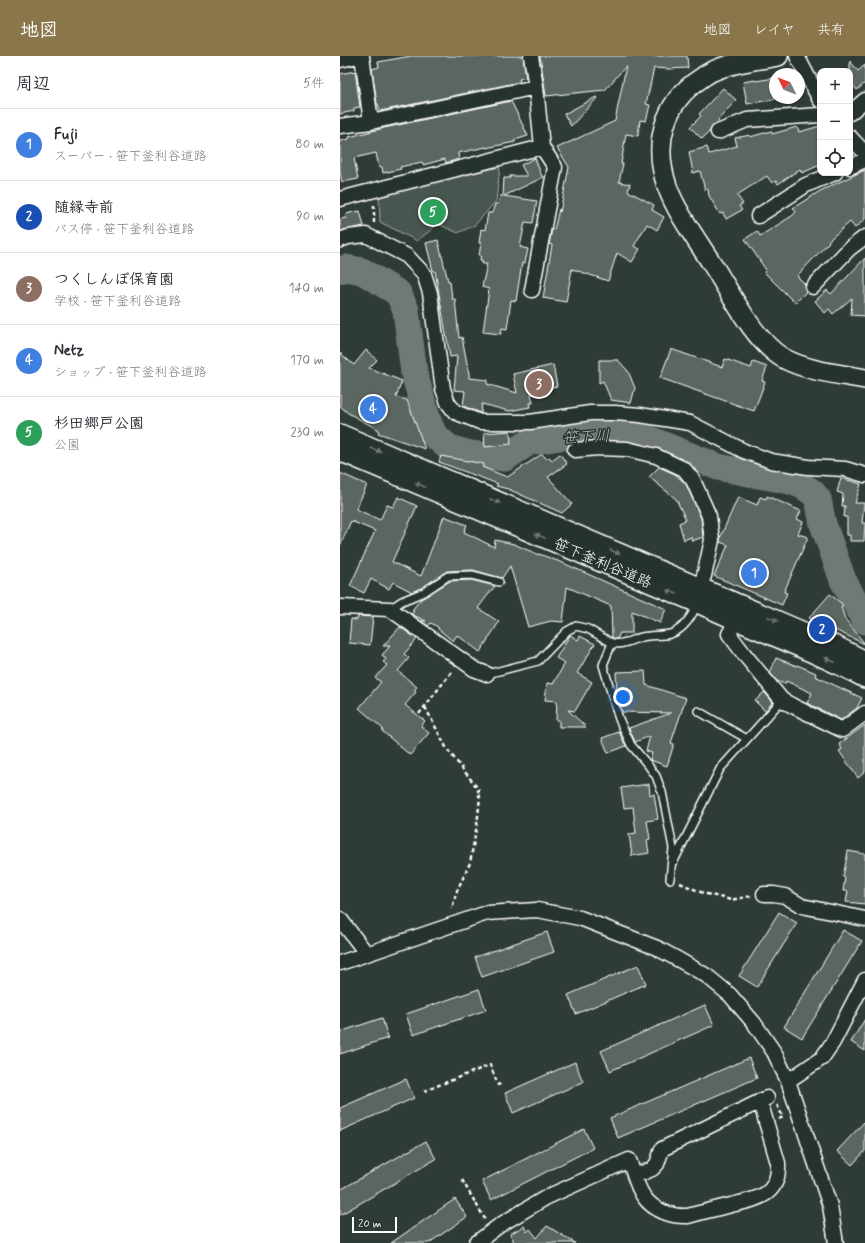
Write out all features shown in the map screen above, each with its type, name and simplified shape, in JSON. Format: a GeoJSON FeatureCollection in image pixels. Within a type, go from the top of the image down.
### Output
{"type":"FeatureCollection","features":[{"type":"Feature","properties":{"kind":"street"},"geometry":{"type":"LineString","coordinates":[[340,60],[358,56]]}},
{"type":"Feature","properties":{"kind":"street"},"geometry":{"type":"LineString","coordinates":[[362,56],[371,122]]}},
{"type":"Feature","properties":{"kind":"street"},"geometry":{"type":"LineString","coordinates":[[531,56],[536,87],[542,147],[555,167],[532,290]]}},
{"type":"Feature","properties":{"kind":"street"},"geometry":{"type":"LineString","coordinates":[[778,56],[742,59],[712,71],[692,84],[680,96],[669,114],[662,133],[660,152],[667,186],[678,208],[750,325],[768,345],[783,358],[800,365],[820,371],[865,379]]}},
{"type":"Feature","properties":{"kind":"street"},"geometry":{"type":"LineString","coordinates":[[797,56],[817,94]]}},
{"type":"Feature","properties":{"kind":"street"},"geometry":{"type":"LineString","coordinates":[[340,126],[371,122],[536,87]]}},
{"type":"Feature","properties":{"kind":"street"},"geometry":{"type":"LineString","coordinates":[[853,110],[865,100]]}},
{"type":"Feature","properties":{"kind":"street"},"geometry":{"type":"LineString","coordinates":[[718,132],[747,120],[817,115]]}},
{"type":"Feature","properties":{"kind":"street"},"geometry":{"type":"LineString","coordinates":[[853,140],[865,153]]}},
{"type":"Feature","properties":{"kind":"street"},"geometry":{"type":"LineString","coordinates":[[340,199],[542,147]]}},
{"type":"Feature","properties":{"kind":"street"},"geometry":{"type":"LineString","coordinates":[[853,166],[865,160]]}},
{"type":"Feature","properties":{"kind":"street"},"geometry":{"type":"LineString","coordinates":[[758,216],[806,185],[828,176]]}},
{"type":"Feature","properties":{"kind":"street"},"geometry":{"type":"LineString","coordinates":[[340,240],[348,237],[366,235],[408,256],[424,274],[430,293],[443,390],[448,403],[455,412],[480,422],[530,422],[590,413],[615,413],[654,417],[690,423],[744,451],[771,461],[808,467],[845,469],[865,475]]}},
{"type":"Feature","properties":{"kind":"street"},"geometry":{"type":"LineString","coordinates":[[813,287],[849,249],[865,237]]}},
{"type":"Feature","properties":{"kind":"street","name":"笹下釜利谷道路"},"geometry":{"type":"LineString","coordinates":[[340,434],[740,614],[865,678]]}},
{"type":"Feature","properties":{"kind":"street"},"geometry":{"type":"LineString","coordinates":[[575,450],[598,448],[627,449],[656,456],[684,469],[693,480],[709,516],[712,540],[698,595]]}},
{"type":"Feature","properties":{"kind":"street","name":"笹下釜利谷道路"},"geometry":{"type":"LineString","coordinates":[[340,451],[698,595]]}},
{"type":"Feature","properties":{"kind":"street"},"geometry":{"type":"LineString","coordinates":[[340,607],[390,609],[474,670],[487,674]]}},
{"type":"Feature","properties":{"kind":"street"},"geometry":{"type":"LineString","coordinates":[[740,614],[729,634],[782,700],[842,730],[865,713]]}},
{"type":"Feature","properties":{"kind":"street","name":"笹下釜利谷道路"},"geometry":{"type":"LineString","coordinates":[[740,614],[834,645],[865,661]]}},
{"type":"Feature","properties":{"kind":"street"},"geometry":{"type":"LineString","coordinates":[[764,894],[785,896],[802,906],[865,919]]}},
{"type":"Feature","properties":{"kind":"street"},"geometry":{"type":"LineString","coordinates":[[340,963],[487,913],[537,910],[580,918],[657,948],[707,976],[730,995],[754,1023],[774,1052],[788,1081],[830,1206],[836,1243]]}},
{"type":"Feature","properties":{"kind":"street"},"geometry":{"type":"LineString","coordinates":[[340,919],[367,954]]}},
{"type":"Feature","properties":{"kind":"street"},"geometry":{"type":"LineString","coordinates":[[788,1081],[822,1058],[833,1042],[865,980]]}},
{"type":"Feature","properties":{"kind":"street"},"geometry":{"type":"LineString","coordinates":[[476,1243],[491,1236],[500,1225],[547,1197],[629,1160],[635,1176],[643,1196],[649,1203],[664,1212],[679,1217],[760,1198],[773,1187],[777,1180],[778,1172],[778,1163],[763,1100],[662,1149],[657,1164],[652,1170],[635,1176]]}},
{"type":"Feature","properties":{"kind":"lane"},"geometry":{"type":"LineString","coordinates":[[390,609],[402,601],[424,592],[448,576],[472,575],[499,582]]}},
{"type":"Feature","properties":{"kind":"lane"},"geometry":{"type":"LineString","coordinates":[[487,674],[538,661],[566,631],[576,626],[588,629],[612,643],[617,644],[630,642],[641,637],[676,632],[681,629],[693,614],[698,595]]}},
{"type":"Feature","properties":{"kind":"lane"},"geometry":{"type":"LineString","coordinates":[[612,643],[604,666],[619,719],[631,745],[656,776],[662,792],[673,848],[670,879]]}},
{"type":"Feature","properties":{"kind":"lane"},"geometry":{"type":"LineString","coordinates":[[671,866],[720,769],[782,700]]}},
{"type":"Feature","properties":{"kind":"lane"},"geometry":{"type":"LineString","coordinates":[[698,711],[747,739]]}},
{"type":"Feature","properties":{"kind":"path"},"geometry":{"type":"LineString","coordinates":[[419,714],[461,660]]}},
{"type":"Feature","properties":{"kind":"path"},"geometry":{"type":"LineString","coordinates":[[425,707],[447,749],[479,790],[477,792],[480,797],[470,863],[456,893],[452,909]]}},
{"type":"Feature","properties":{"kind":"path"},"geometry":{"type":"LineString","coordinates":[[670,879],[703,893],[731,900],[764,894]]}},
{"type":"Feature","properties":{"kind":"path"},"geometry":{"type":"LineString","coordinates":[[424,1091],[490,1065],[498,1085],[502,1083]]}},
{"type":"Feature","properties":{"kind":"path"},"geometry":{"type":"LineString","coordinates":[[462,1180],[491,1236]]}},
{"type":"Feature","properties":{"kind":"shaded area"},"geometry":{"type":"Polygon","coordinates":[[[500,167],[496,201],[475,225],[458,233],[438,224],[417,241],[380,222],[379,195],[500,167]]]}},
{"type":"Feature","properties":{"kind":"building"},"geometry":{"type":"Polygon","coordinates":[[[411,56],[523,56],[526,78],[519,79],[520,82],[380,111],[377,104],[372,69],[379,67],[378,62],[411,56]]]}},
{"type":"Feature","properties":{"kind":"building"},"geometry":{"type":"Polygon","coordinates":[[[540,56],[687,56],[688,68],[654,68],[646,104],[650,105],[646,121],[640,120],[638,136],[626,134],[621,164],[623,164],[619,182],[630,184],[628,191],[654,205],[652,210],[664,217],[657,230],[647,224],[634,246],[640,249],[632,262],[617,253],[608,281],[572,269],[566,302],[543,298],[552,245],[549,244],[552,229],[554,230],[559,209],[560,212],[569,167],[557,148],[615,121],[626,66],[605,90],[546,96],[540,56]]]}},
{"type":"Feature","properties":{"kind":"building"},"geometry":{"type":"Polygon","coordinates":[[[850,61],[858,71],[865,65],[865,83],[857,90],[853,85],[853,68],[850,68],[850,61]]]}},
{"type":"Feature","properties":{"kind":"building"},"geometry":{"type":"Polygon","coordinates":[[[355,71],[360,107],[354,108],[354,111],[340,114],[340,74],[355,71]]]}},
{"type":"Feature","properties":{"kind":"building"},"geometry":{"type":"Polygon","coordinates":[[[769,79],[769,100],[747,104],[743,82],[769,79]]]}},
{"type":"Feature","properties":{"kind":"building"},"geometry":{"type":"Polygon","coordinates":[[[723,88],[736,100],[702,139],[690,127],[701,116],[699,114],[723,88]]]}},
{"type":"Feature","properties":{"kind":"building"},"geometry":{"type":"Polygon","coordinates":[[[596,97],[597,98],[571,126],[564,114],[596,97]]]}},
{"type":"Feature","properties":{"kind":"building"},"geometry":{"type":"Polygon","coordinates":[[[511,101],[528,136],[515,140],[515,142],[458,153],[459,159],[446,163],[445,159],[423,165],[422,162],[383,173],[382,167],[379,168],[376,153],[354,158],[358,179],[342,182],[340,172],[340,141],[349,139],[349,137],[384,128],[511,101]]]}},
{"type":"Feature","properties":{"kind":"building"},"geometry":{"type":"Polygon","coordinates":[[[797,127],[799,132],[817,127],[817,166],[802,173],[800,169],[778,184],[776,181],[772,183],[767,176],[737,195],[743,204],[739,206],[742,210],[726,219],[723,213],[720,214],[709,196],[708,189],[705,190],[700,171],[693,173],[689,152],[707,147],[709,154],[737,146],[735,138],[750,135],[750,137],[771,131],[772,134],[797,127]]]}},
{"type":"Feature","properties":{"kind":"building"},"geometry":{"type":"Polygon","coordinates":[[[535,158],[542,177],[544,177],[504,196],[537,201],[533,223],[525,222],[520,247],[528,249],[525,263],[522,263],[516,301],[511,300],[507,329],[502,328],[501,334],[483,332],[489,289],[482,287],[487,264],[482,264],[483,261],[480,260],[481,256],[479,256],[481,229],[485,230],[488,213],[492,213],[495,204],[498,204],[500,196],[503,196],[504,178],[510,178],[510,176],[527,176],[521,165],[535,158]]]}},
{"type":"Feature","properties":{"kind":"building"},"geometry":{"type":"Polygon","coordinates":[[[865,170],[865,219],[855,228],[850,222],[828,241],[829,242],[797,276],[805,284],[806,292],[795,303],[764,272],[766,270],[745,239],[757,231],[760,236],[792,216],[796,212],[793,208],[820,191],[865,170]]]}},
{"type":"Feature","properties":{"kind":"building"},"geometry":{"type":"Polygon","coordinates":[[[360,211],[364,226],[340,231],[340,219],[346,218],[345,214],[360,211]]]}},
{"type":"Feature","properties":{"kind":"building"},"geometry":{"type":"Polygon","coordinates":[[[438,240],[448,281],[450,281],[452,299],[455,299],[459,338],[462,337],[469,378],[488,380],[487,384],[517,393],[513,374],[553,365],[557,386],[531,394],[533,403],[529,403],[530,407],[509,411],[482,404],[481,413],[463,406],[465,391],[454,390],[457,356],[450,357],[435,271],[433,271],[426,243],[438,240]]]}},
{"type":"Feature","properties":{"kind":"building"},"geometry":{"type":"Polygon","coordinates":[[[865,258],[865,316],[851,315],[852,298],[833,314],[829,309],[825,313],[815,301],[827,290],[831,294],[865,258]]]}},
{"type":"Feature","properties":{"kind":"building"},"geometry":{"type":"Polygon","coordinates":[[[671,349],[722,367],[725,359],[751,368],[753,362],[767,367],[762,381],[765,382],[754,411],[660,378],[671,349]]]}},
{"type":"Feature","properties":{"kind":"building"},"geometry":{"type":"Polygon","coordinates":[[[366,350],[377,360],[369,368],[402,381],[396,397],[407,400],[425,449],[378,433],[379,430],[348,413],[340,406],[340,353],[354,365],[366,350]]]}},
{"type":"Feature","properties":{"kind":"building"},"geometry":{"type":"Polygon","coordinates":[[[599,360],[618,360],[628,371],[635,388],[631,403],[611,400],[603,381],[599,383],[599,360]]]}},
{"type":"Feature","properties":{"kind":"building"},"geometry":{"type":"Polygon","coordinates":[[[510,431],[511,444],[485,447],[484,433],[510,431]]]}},
{"type":"Feature","properties":{"kind":"building"},"geometry":{"type":"Polygon","coordinates":[[[542,454],[547,459],[549,457],[552,460],[560,454],[567,464],[548,477],[572,504],[562,513],[508,489],[496,486],[498,484],[439,462],[441,456],[484,464],[482,467],[507,477],[506,478],[542,454]]]}},
{"type":"Feature","properties":{"kind":"building"},"geometry":{"type":"Polygon","coordinates":[[[659,467],[675,474],[686,484],[701,518],[703,537],[692,541],[691,537],[684,540],[679,523],[686,520],[676,499],[649,477],[659,467]]]}},
{"type":"Feature","properties":{"kind":"building"},"geometry":{"type":"Polygon","coordinates":[[[340,473],[367,485],[356,509],[380,520],[387,505],[393,507],[398,497],[417,506],[392,562],[421,576],[444,516],[467,525],[464,532],[494,547],[495,540],[514,544],[539,555],[563,563],[666,609],[660,623],[632,611],[632,633],[620,633],[617,639],[614,638],[612,637],[611,606],[567,587],[563,622],[551,621],[528,627],[510,566],[502,578],[473,570],[447,571],[422,588],[412,592],[393,582],[389,589],[371,579],[364,593],[350,586],[375,531],[351,521],[340,546],[340,473]]]}},
{"type":"Feature","properties":{"kind":"building"},"geometry":{"type":"Polygon","coordinates":[[[841,478],[861,484],[855,503],[864,503],[862,523],[865,523],[864,541],[850,541],[850,535],[847,535],[847,517],[844,517],[845,506],[842,506],[843,494],[837,492],[841,478]]]}},
{"type":"Feature","properties":{"kind":"building"},"geometry":{"type":"Polygon","coordinates":[[[767,496],[801,511],[797,519],[803,522],[798,534],[808,537],[784,592],[787,593],[782,605],[714,576],[728,545],[720,542],[720,538],[738,497],[757,505],[760,497],[766,499],[767,496]]]}},
{"type":"Feature","properties":{"kind":"building"},"geometry":{"type":"Polygon","coordinates":[[[471,580],[495,586],[478,608],[499,622],[480,652],[457,635],[453,641],[438,629],[438,627],[431,623],[428,626],[421,621],[426,621],[411,614],[414,611],[412,610],[421,599],[450,581],[471,580]]]}},
{"type":"Feature","properties":{"kind":"building"},"geometry":{"type":"Polygon","coordinates":[[[830,594],[843,605],[841,607],[845,619],[865,644],[809,618],[830,594]]]}},
{"type":"Feature","properties":{"kind":"building"},"geometry":{"type":"Polygon","coordinates":[[[358,616],[373,617],[370,645],[349,643],[351,619],[357,620],[358,616]]]}},
{"type":"Feature","properties":{"kind":"building"},"geometry":{"type":"Polygon","coordinates":[[[400,627],[417,639],[404,654],[409,658],[398,671],[417,687],[414,690],[416,692],[405,705],[425,721],[421,726],[429,733],[410,755],[382,731],[383,729],[359,708],[381,682],[375,678],[387,665],[383,662],[386,659],[382,655],[390,646],[383,646],[400,627]]]}},
{"type":"Feature","properties":{"kind":"building"},"geometry":{"type":"Polygon","coordinates":[[[570,635],[578,640],[580,636],[595,644],[577,673],[592,682],[575,711],[568,710],[586,727],[559,727],[559,720],[556,720],[557,701],[545,700],[547,683],[553,684],[565,663],[556,658],[570,635]]]}},
{"type":"Feature","properties":{"kind":"building"},"geometry":{"type":"Polygon","coordinates":[[[776,658],[816,673],[815,676],[862,698],[857,708],[841,720],[807,703],[812,693],[786,681],[785,684],[777,681],[770,673],[776,658]]]}},
{"type":"Feature","properties":{"kind":"building"},"geometry":{"type":"Polygon","coordinates":[[[645,671],[646,685],[686,698],[671,743],[674,744],[667,766],[650,760],[652,753],[646,751],[650,736],[635,742],[629,728],[671,713],[622,712],[617,694],[616,672],[645,671]]]}},
{"type":"Feature","properties":{"kind":"building"},"geometry":{"type":"Polygon","coordinates":[[[764,692],[773,702],[765,711],[755,701],[764,692]]]}},
{"type":"Feature","properties":{"kind":"building"},"geometry":{"type":"Polygon","coordinates":[[[865,725],[865,772],[858,778],[839,751],[842,749],[839,744],[865,725]]]}},
{"type":"Feature","properties":{"kind":"building"},"geometry":{"type":"Polygon","coordinates":[[[619,732],[626,746],[608,753],[602,738],[619,732]]]}},
{"type":"Feature","properties":{"kind":"building"},"geometry":{"type":"Polygon","coordinates":[[[649,784],[650,795],[654,794],[658,819],[647,821],[650,839],[647,840],[649,853],[632,856],[629,834],[636,833],[633,807],[624,808],[621,788],[649,784]]]}},
{"type":"Feature","properties":{"kind":"building"},"geometry":{"type":"Polygon","coordinates":[[[848,851],[865,854],[865,904],[846,902],[848,891],[843,891],[845,878],[843,877],[848,851]]]}},
{"type":"Feature","properties":{"kind":"building"},"geometry":{"type":"Polygon","coordinates":[[[779,912],[797,923],[757,987],[739,976],[779,912]]]}},
{"type":"Feature","properties":{"kind":"building"},"geometry":{"type":"Polygon","coordinates":[[[843,930],[862,941],[802,1038],[784,1027],[843,930]]]}},
{"type":"Feature","properties":{"kind":"building"},"geometry":{"type":"Polygon","coordinates":[[[547,932],[554,952],[482,977],[475,957],[547,932]]]}},
{"type":"Feature","properties":{"kind":"building"},"geometry":{"type":"Polygon","coordinates":[[[638,965],[646,984],[576,1014],[568,995],[638,965]]]}},
{"type":"Feature","properties":{"kind":"building"},"geometry":{"type":"Polygon","coordinates":[[[479,989],[486,1010],[413,1035],[406,1014],[479,989]]]}},
{"type":"Feature","properties":{"kind":"building"},"geometry":{"type":"Polygon","coordinates":[[[705,1005],[714,1025],[610,1071],[601,1051],[705,1005]]]}},
{"type":"Feature","properties":{"kind":"building"},"geometry":{"type":"Polygon","coordinates":[[[382,1018],[388,1038],[340,1054],[340,1032],[382,1018]]]}},
{"type":"Feature","properties":{"kind":"building"},"geometry":{"type":"Polygon","coordinates":[[[865,1019],[865,1051],[851,1042],[865,1019]]]}},
{"type":"Feature","properties":{"kind":"building"},"geometry":{"type":"Polygon","coordinates":[[[749,1058],[757,1078],[618,1138],[610,1118],[749,1058]]]}},
{"type":"Feature","properties":{"kind":"building"},"geometry":{"type":"Polygon","coordinates":[[[575,1062],[583,1082],[513,1113],[505,1093],[575,1062]]]}},
{"type":"Feature","properties":{"kind":"building"},"geometry":{"type":"Polygon","coordinates":[[[406,1079],[414,1098],[340,1131],[340,1108],[406,1079]]]}},
{"type":"Feature","properties":{"kind":"building"},"geometry":{"type":"Polygon","coordinates":[[[865,1121],[865,1151],[852,1165],[837,1151],[865,1121]]]}},
{"type":"Feature","properties":{"kind":"building"},"geometry":{"type":"Polygon","coordinates":[[[584,1129],[593,1148],[491,1200],[482,1181],[584,1129]]]}},
{"type":"Feature","properties":{"kind":"building"},"geometry":{"type":"Polygon","coordinates":[[[426,1141],[436,1159],[340,1215],[340,1190],[426,1141]]]}},
{"type":"Feature","properties":{"kind":"building"},"geometry":{"type":"Polygon","coordinates":[[[455,1199],[467,1217],[429,1243],[391,1243],[455,1199]]]}},
{"type":"Feature","properties":{"kind":"building"},"geometry":{"type":"Polygon","coordinates":[[[524,1226],[527,1232],[530,1229],[537,1238],[547,1226],[575,1243],[512,1243],[514,1242],[510,1234],[524,1226]]]}},
{"type":"Feature","properties":{"kind":"waterway","name":"笹下川"},"geometry":{"type":"LineString","coordinates":[[340,270],[346,268],[362,271],[398,293],[406,310],[414,373],[428,421],[434,435],[449,448],[470,454],[505,458],[529,442],[567,436],[625,434],[649,439],[718,467],[790,481],[801,485],[812,492],[818,499],[823,524],[843,580],[865,621]]}},
{"type":"Feature","properties":{"kind":"place","name":"杉田郷戸公園"},"geometry":{"type":"Point","coordinates":[433,212]}},
{"type":"Feature","properties":{"kind":"place","name":"つくしんぼ保育園"},"geometry":{"type":"Point","coordinates":[539,384]}},
{"type":"Feature","properties":{"kind":"place","name":"Netz"},"geometry":{"type":"Point","coordinates":[373,409]}},
{"type":"Feature","properties":{"kind":"place","name":"Fuji"},"geometry":{"type":"Point","coordinates":[754,573]}},
{"type":"Feature","properties":{"kind":"place","name":"随縁寺前"},"geometry":{"type":"Point","coordinates":[822,629]}}]}
